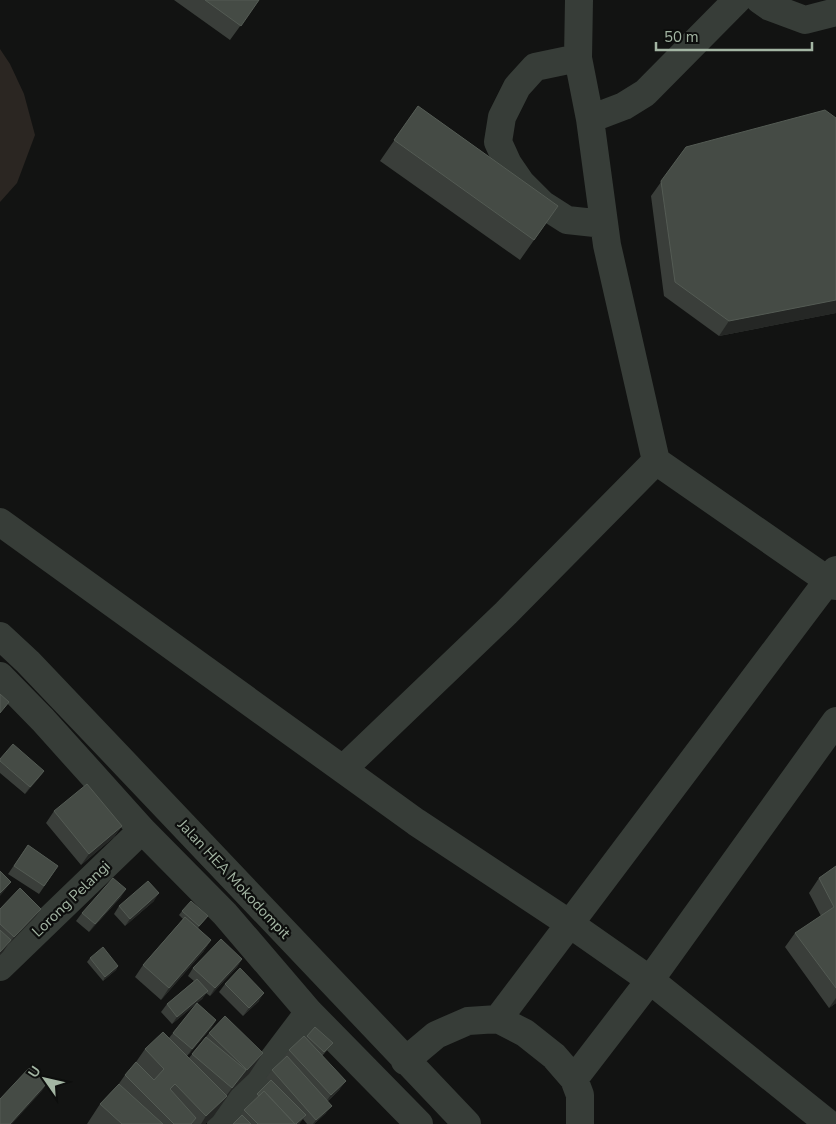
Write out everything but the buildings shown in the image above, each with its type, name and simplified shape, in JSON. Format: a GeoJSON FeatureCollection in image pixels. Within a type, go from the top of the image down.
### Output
{"type":"FeatureCollection","features":[{"type":"Feature","properties":{"kind":"street"},"geometry":{"type":"LineString","coordinates":[[498,1019],[833,579],[656,461],[607,245],[590,119],[578,58],[579,0]]}},
{"type":"Feature","properties":{"kind":"street"},"geometry":{"type":"LineString","coordinates":[[590,119],[624,106],[645,93],[737,0]]}},
{"type":"Feature","properties":{"kind":"street"},"geometry":{"type":"LineString","coordinates":[[760,0],[770,8],[805,20],[836,12]]}},
{"type":"Feature","properties":{"kind":"street"},"geometry":{"type":"LineString","coordinates":[[578,58],[535,67],[517,87],[509,102],[502,117],[498,142],[508,164],[521,183],[542,204],[567,220],[604,224]]}},
{"type":"Feature","properties":{"kind":"street"},"geometry":{"type":"LineString","coordinates":[[343,769],[506,613],[656,461]]}},
{"type":"Feature","properties":{"kind":"street"},"geometry":{"type":"LineString","coordinates":[[0,522],[416,822],[570,924],[650,980],[829,1124]]}},
{"type":"Feature","properties":{"kind":"street","name":"Jalan HEA Mokodompit"},"geometry":{"type":"LineString","coordinates":[[0,636],[28,662],[405,1061],[467,1124]]}},
{"type":"Feature","properties":{"kind":"street","name":"Jalan HEA Mokodompit"},"geometry":{"type":"LineString","coordinates":[[0,676],[43,720],[142,830],[225,914],[309,1012],[420,1124]]}},
{"type":"Feature","properties":{"kind":"street"},"geometry":{"type":"LineString","coordinates":[[574,1079],[650,980],[836,720]]}},
{"type":"Feature","properties":{"kind":"street"},"geometry":{"type":"LineString","coordinates":[[101,786],[127,766]]}},
{"type":"Feature","properties":{"kind":"street","name":"Lorong Pelangi"},"geometry":{"type":"LineString","coordinates":[[0,967],[142,830]]}},
{"type":"Feature","properties":{"kind":"street"},"geometry":{"type":"LineString","coordinates":[[221,1124],[247,1094],[309,1012]]}},
{"type":"Feature","properties":{"kind":"street"},"geometry":{"type":"LineString","coordinates":[[405,1061],[436,1035],[468,1021],[498,1019],[525,1033],[554,1056],[574,1079],[580,1095],[580,1124]]}},
{"type":"Feature","properties":{"kind":"street"},"geometry":{"type":"LineString","coordinates":[[428,1124],[448,1104]]}},
{"type":"Feature","properties":{"kind":"shaded area"},"geometry":{"type":"Polygon","coordinates":[[[0,49],[10,64],[24,94],[35,135],[17,183],[0,202],[0,49]]]}}]}
